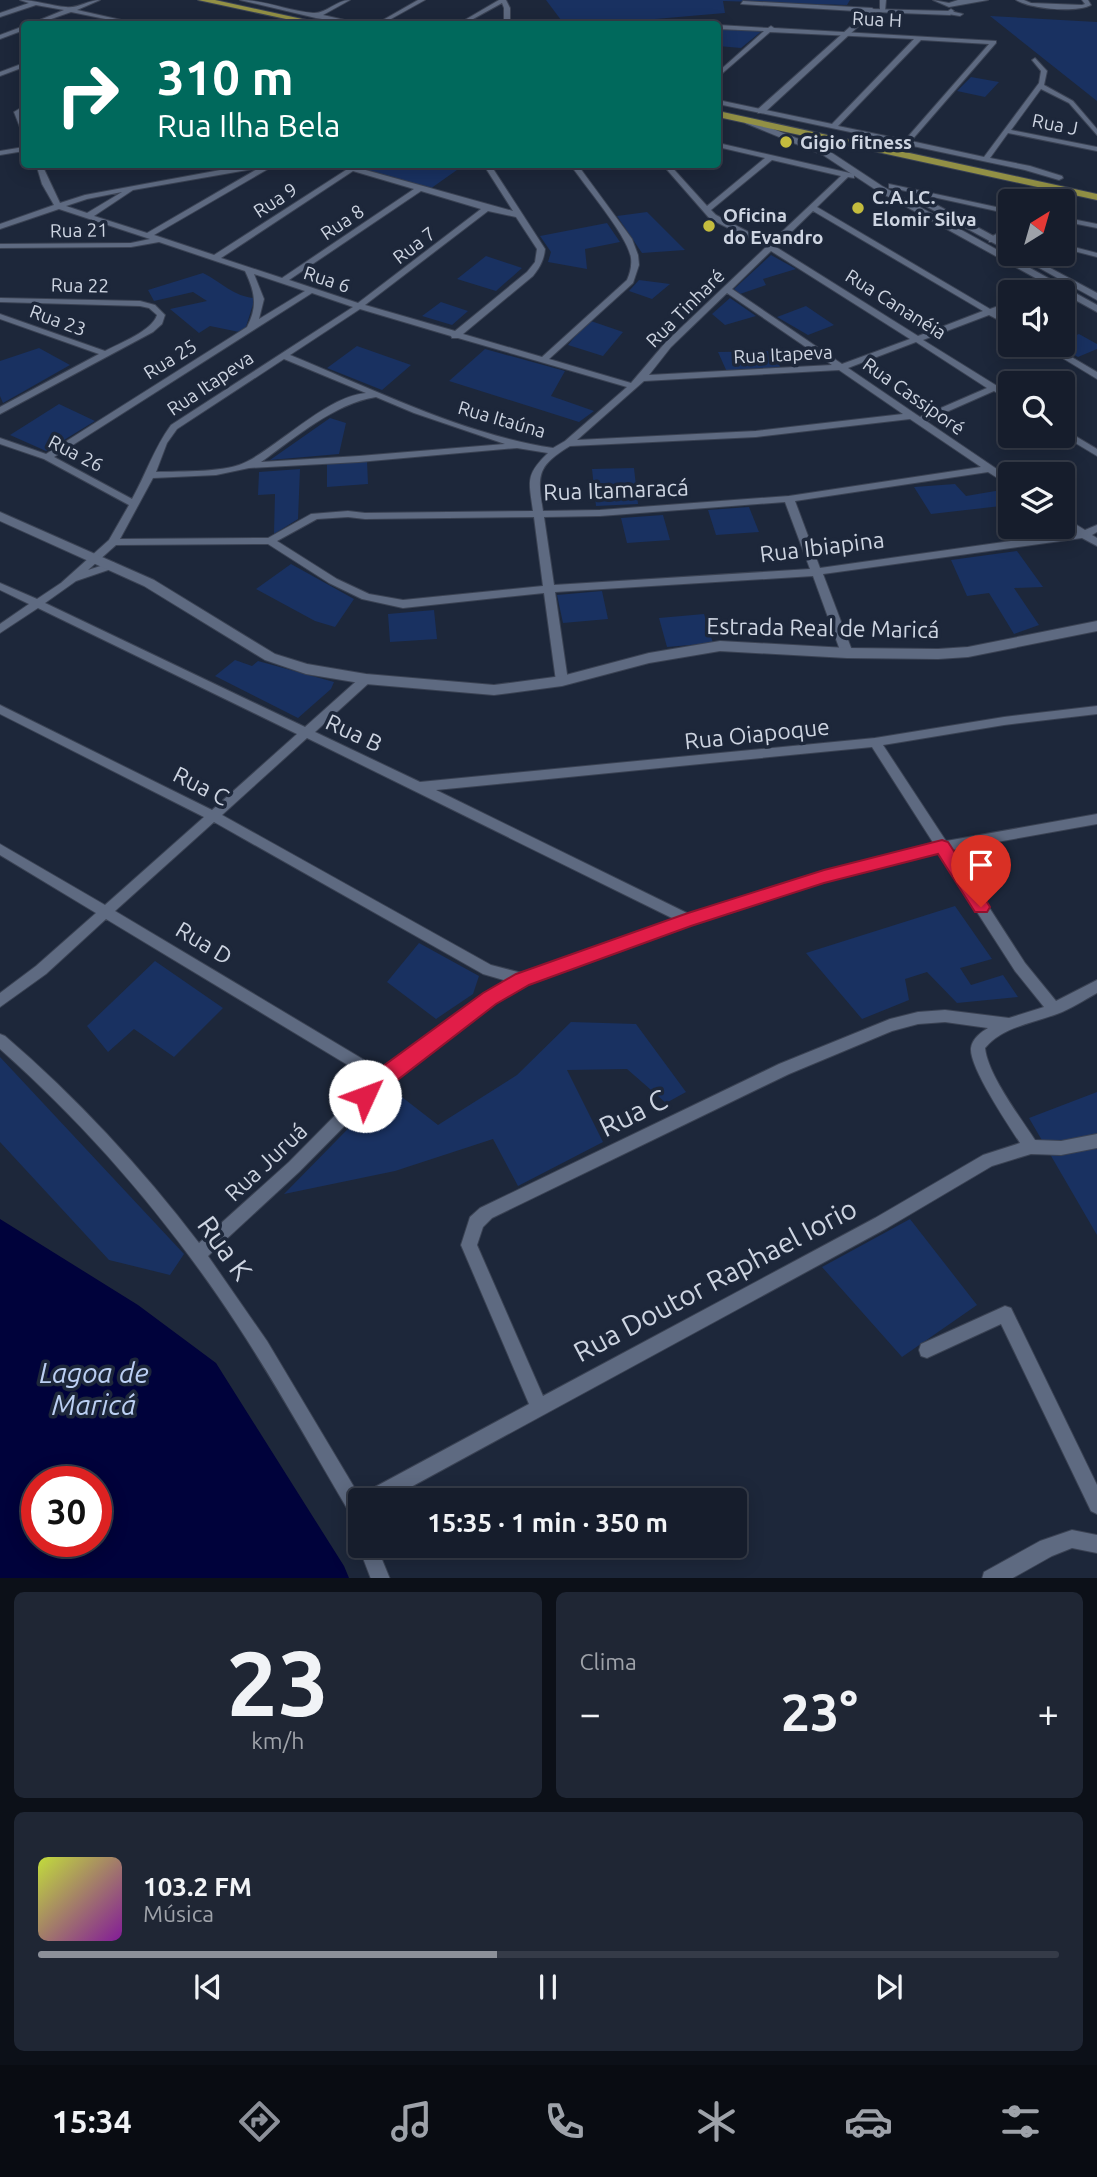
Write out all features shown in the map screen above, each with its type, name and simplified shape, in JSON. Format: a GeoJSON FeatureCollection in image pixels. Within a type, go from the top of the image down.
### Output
{"type":"FeatureCollection","features":[{"type":"Feature","properties":{"kind":"highway"},"geometry":{"type":"LineString","coordinates":[[205,1],[294,21]]}},
{"type":"Feature","properties":{"kind":"highway"},"geometry":{"type":"LineString","coordinates":[[205,1],[294,21]]}},
{"type":"Feature","properties":{"kind":"highway"},"geometry":{"type":"LineString","coordinates":[[721,113],[836,141],[1096,192]]}},
{"type":"Feature","properties":{"kind":"highway"},"geometry":{"type":"LineString","coordinates":[[721,113],[903,146],[1041,176],[1096,192]]}},
{"type":"Feature","properties":{"kind":"highway"},"geometry":{"type":"LineString","coordinates":[[833,127],[852,138]]}},
{"type":"Feature","properties":{"kind":"highway"},"geometry":{"type":"LineString","coordinates":[[1041,176],[1059,178],[1096,192]]}},
{"type":"Feature","properties":{"kind":"main road","name":"Estrada Real de Maricá"},"geometry":{"type":"LineString","coordinates":[[0,516],[113,565],[174,597],[270,657],[306,669],[366,679],[494,690],[562,681],[649,658],[704,647],[911,655],[968,652],[1097,626]]}},
{"type":"Feature","properties":{"kind":"street"},"geometry":{"type":"LineString","coordinates":[[23,0],[122,21]]}},
{"type":"Feature","properties":{"kind":"street"},"geometry":{"type":"LineString","coordinates":[[41,21],[97,0]]}},
{"type":"Feature","properties":{"kind":"street"},"geometry":{"type":"LineString","coordinates":[[243,0],[318,20],[347,0]]}},
{"type":"Feature","properties":{"kind":"street"},"geometry":{"type":"LineString","coordinates":[[268,5],[278,0]]}},
{"type":"Feature","properties":{"kind":"street"},"geometry":{"type":"LineString","coordinates":[[384,21],[422,0]]}},
{"type":"Feature","properties":{"kind":"street"},"geometry":{"type":"LineString","coordinates":[[466,21],[503,0],[507,8],[507,21]]}},
{"type":"Feature","properties":{"kind":"street"},"geometry":{"type":"LineString","coordinates":[[761,111],[846,34],[878,10],[883,0]]}},
{"type":"Feature","properties":{"kind":"street"},"geometry":{"type":"LineString","coordinates":[[936,0],[960,14]]}},
{"type":"Feature","properties":{"kind":"street"},"geometry":{"type":"LineString","coordinates":[[743,3],[878,10],[950,10],[958,2],[985,0]]}},
{"type":"Feature","properties":{"kind":"street"},"geometry":{"type":"LineString","coordinates":[[1019,0],[1037,5],[1086,3]]}},
{"type":"Feature","properties":{"kind":"street"},"geometry":{"type":"LineString","coordinates":[[0,15],[35,3]]}},
{"type":"Feature","properties":{"kind":"street","name":"Rua H"},"geometry":{"type":"LineString","coordinates":[[721,27],[994,42],[903,146]]}},
{"type":"Feature","properties":{"kind":"street"},"geometry":{"type":"LineString","coordinates":[[721,72],[771,28]]}},
{"type":"Feature","properties":{"kind":"street"},"geometry":{"type":"LineString","coordinates":[[0,37],[21,29]]}},
{"type":"Feature","properties":{"kind":"street"},"geometry":{"type":"LineString","coordinates":[[833,127],[920,37]]}},
{"type":"Feature","properties":{"kind":"street"},"geometry":{"type":"LineString","coordinates":[[986,159],[1040,86],[1045,75],[1035,60]]}},
{"type":"Feature","properties":{"kind":"street"},"geometry":{"type":"LineString","coordinates":[[0,74],[21,66]]}},
{"type":"Feature","properties":{"kind":"street"},"geometry":{"type":"LineString","coordinates":[[1040,86],[1071,102],[1097,132]]}},
{"type":"Feature","properties":{"kind":"street"},"geometry":{"type":"LineString","coordinates":[[721,103],[833,127],[903,146],[986,159],[1045,172],[1059,178]]}},
{"type":"Feature","properties":{"kind":"street"},"geometry":{"type":"LineString","coordinates":[[744,120],[826,153],[843,163],[853,174],[1044,280]]}},
{"type":"Feature","properties":{"kind":"street","name":"Rua J"},"geometry":{"type":"LineString","coordinates":[[1007,131],[1097,149]]}},
{"type":"Feature","properties":{"kind":"street"},"geometry":{"type":"LineString","coordinates":[[826,153],[822,145],[836,141]]}},
{"type":"Feature","properties":{"kind":"street"},"geometry":{"type":"LineString","coordinates":[[721,146],[998,209]]}},
{"type":"Feature","properties":{"kind":"street"},"geometry":{"type":"LineString","coordinates":[[0,153],[21,150]]}},
{"type":"Feature","properties":{"kind":"street"},"geometry":{"type":"LineString","coordinates":[[706,211],[771,158]]}},
{"type":"Feature","properties":{"kind":"street"},"geometry":{"type":"LineString","coordinates":[[826,170],[843,163]]}},
{"type":"Feature","properties":{"kind":"street"},"geometry":{"type":"LineString","coordinates":[[41,168],[58,206]]}},
{"type":"Feature","properties":{"kind":"street"},"geometry":{"type":"LineString","coordinates":[[0,228],[58,206],[134,187],[245,168]]}},
{"type":"Feature","properties":{"kind":"street"},"geometry":{"type":"LineString","coordinates":[[148,236],[261,168]]}},
{"type":"Feature","properties":{"kind":"street"},"geometry":{"type":"LineString","coordinates":[[349,168],[519,215]]}},
{"type":"Feature","properties":{"kind":"street"},"geometry":{"type":"LineString","coordinates":[[455,336],[539,264],[541,248],[488,168]]}},
{"type":"Feature","properties":{"kind":"street"},"geometry":{"type":"LineString","coordinates":[[541,360],[630,281],[636,266],[628,239],[576,168]]}},
{"type":"Feature","properties":{"kind":"street","name":"Rua Cananéia"},"geometry":{"type":"LineString","coordinates":[[668,168],[706,211],[771,247],[998,390]]}},
{"type":"Feature","properties":{"kind":"street","name":"Rua 9"},"geometry":{"type":"LineString","coordinates":[[215,258],[352,169]]}},
{"type":"Feature","properties":{"kind":"street","name":"Rua Tinharé"},"geometry":{"type":"LineString","coordinates":[[642,378],[667,345],[728,290],[811,207],[853,174]]}},
{"type":"Feature","properties":{"kind":"street"},"geometry":{"type":"LineString","coordinates":[[892,186],[998,243]]}},
{"type":"Feature","properties":{"kind":"street"},"geometry":{"type":"LineString","coordinates":[[88,216],[134,187]]}},
{"type":"Feature","properties":{"kind":"street","name":"Rua 8"},"geometry":{"type":"LineString","coordinates":[[283,281],[419,189]]}},
{"type":"Feature","properties":{"kind":"street"},"geometry":{"type":"LineString","coordinates":[[905,203],[932,195]]}},
{"type":"Feature","properties":{"kind":"street","name":"Rua 6"},"geometry":{"type":"LineString","coordinates":[[58,206],[359,306],[633,386]]}},
{"type":"Feature","properties":{"kind":"street"},"geometry":{"type":"LineString","coordinates":[[811,207],[998,317]]}},
{"type":"Feature","properties":{"kind":"street","name":"Rua 7"},"geometry":{"type":"LineString","coordinates":[[359,306],[487,208]]}},
{"type":"Feature","properties":{"kind":"street"},"geometry":{"type":"LineString","coordinates":[[1075,222],[1097,226]]}},
{"type":"Feature","properties":{"kind":"street"},"geometry":{"type":"LineString","coordinates":[[992,240],[998,236]]}},
{"type":"Feature","properties":{"kind":"street","name":"Rua 21"},"geometry":{"type":"LineString","coordinates":[[0,246],[131,245],[158,240]]}},
{"type":"Feature","properties":{"kind":"street"},"geometry":{"type":"LineString","coordinates":[[1075,249],[1097,255]]}},
{"type":"Feature","properties":{"kind":"street"},"geometry":{"type":"LineString","coordinates":[[1040,266],[1097,297]]}},
{"type":"Feature","properties":{"kind":"street"},"geometry":{"type":"LineString","coordinates":[[248,269],[261,299],[261,308],[250,329]]}},
{"type":"Feature","properties":{"kind":"street","name":"Rua 25"},"geometry":{"type":"LineString","coordinates":[[47,457],[311,290]]}},
{"type":"Feature","properties":{"kind":"street","name":"Rua Cassiporé"},"geometry":{"type":"LineString","coordinates":[[728,290],[998,475]]}},
{"type":"Feature","properties":{"kind":"street"},"geometry":{"type":"LineString","coordinates":[[1075,297],[1097,309]]}},
{"type":"Feature","properties":{"kind":"street","name":"Rua 22"},"geometry":{"type":"LineString","coordinates":[[0,300],[110,301],[149,305],[158,309],[161,315],[159,322],[106,354]]}},
{"type":"Feature","properties":{"kind":"street","name":"Rua Itapeva"},"geometry":{"type":"LineString","coordinates":[[65,585],[113,542],[149,475],[162,443],[174,427],[359,306]]}},
{"type":"Feature","properties":{"kind":"street","name":"Rua Itapeva"},"geometry":{"type":"LineString","coordinates":[[642,378],[843,368],[998,309]]}},
{"type":"Feature","properties":{"kind":"street","name":"Rua 23"},"geometry":{"type":"LineString","coordinates":[[0,316],[106,354]]}},
{"type":"Feature","properties":{"kind":"street"},"geometry":{"type":"LineString","coordinates":[[0,411],[106,354]]}},
{"type":"Feature","properties":{"kind":"street"},"geometry":{"type":"LineString","coordinates":[[284,355],[378,395]]}},
{"type":"Feature","properties":{"kind":"street"},"geometry":{"type":"LineString","coordinates":[[1065,357],[1097,376]]}},
{"type":"Feature","properties":{"kind":"street"},"geometry":{"type":"LineString","coordinates":[[568,443],[642,378]]}},
{"type":"Feature","properties":{"kind":"street","name":"Rua Itaúna"},"geometry":{"type":"LineString","coordinates":[[378,395],[520,446],[555,451],[568,443],[756,434],[914,419],[994,388]]}},
{"type":"Feature","properties":{"kind":"street"},"geometry":{"type":"LineString","coordinates":[[248,465],[339,405],[361,396],[378,395]]}},
{"type":"Feature","properties":{"kind":"street"},"geometry":{"type":"LineString","coordinates":[[1075,439],[1097,453]]}},
{"type":"Feature","properties":{"kind":"street","name":"Rua 26"},"geometry":{"type":"LineString","coordinates":[[0,441],[47,457],[133,503]]}},
{"type":"Feature","properties":{"kind":"street"},"geometry":{"type":"LineString","coordinates":[[149,475],[216,472],[248,465],[520,446],[537,469]]}},
{"type":"Feature","properties":{"kind":"street"},"geometry":{"type":"LineString","coordinates":[[555,451],[537,469],[534,484],[562,681]]}},
{"type":"Feature","properties":{"kind":"street","name":"Rua Itamaracá"},"geometry":{"type":"LineString","coordinates":[[113,542],[270,541],[316,516],[600,513],[789,499],[990,470]]}},
{"type":"Feature","properties":{"kind":"street"},"geometry":{"type":"LineString","coordinates":[[789,499],[847,653]]}},
{"type":"Feature","properties":{"kind":"street"},"geometry":{"type":"LineString","coordinates":[[1075,527],[1097,543]]}},
{"type":"Feature","properties":{"kind":"street","name":"Rua Ibiapina"},"geometry":{"type":"LineString","coordinates":[[270,541],[333,581],[366,597],[403,604],[548,589],[816,572],[1085,534],[1097,528]]}},
{"type":"Feature","properties":{"kind":"street"},"geometry":{"type":"LineString","coordinates":[[0,629],[65,585],[113,565]]}},
{"type":"Feature","properties":{"kind":"street","name":"Rua B"},"geometry":{"type":"LineString","coordinates":[[0,586],[419,787],[688,920]]}},
{"type":"Feature","properties":{"kind":"street"},"geometry":{"type":"LineString","coordinates":[[0,1001],[41,970],[366,679]]}},
{"type":"Feature","properties":{"kind":"street","name":"Rua C"},"geometry":{"type":"LineString","coordinates":[[0,709],[213,817],[488,970],[522,979]]}},
{"type":"Feature","properties":{"kind":"street","name":"Rua Oiapoque"},"geometry":{"type":"LineString","coordinates":[[419,787],[875,742],[1004,721],[1097,710]]}},
{"type":"Feature","properties":{"kind":"street"},"geometry":{"type":"LineString","coordinates":[[875,742],[1020,967],[1054,1009]]}},
{"type":"Feature","properties":{"kind":"street","name":"Rua Juruá"},"geometry":{"type":"LineString","coordinates":[[198,1254],[293,1167],[382,1078],[490,999],[522,979],[688,920],[824,877],[942,847],[1097,819]]}},
{"type":"Feature","properties":{"kind":"street","name":"Rua D"},"geometry":{"type":"LineString","coordinates":[[0,849],[382,1078]]}},
{"type":"Feature","properties":{"kind":"street"},"geometry":{"type":"LineString","coordinates":[[488,970],[492,980],[490,999]]}},
{"type":"Feature","properties":{"kind":"street"},"geometry":{"type":"LineString","coordinates":[[1031,1147],[998,1094],[978,1056],[977,1048],[982,1041],[1007,1024],[1054,1009],[1097,986]]}},
{"type":"Feature","properties":{"kind":"street","name":"Rua C"},"geometry":{"type":"LineString","coordinates":[[539,1406],[470,1245],[476,1222],[486,1213],[784,1069],[890,1025],[918,1018],[944,1016],[1007,1024]]}},
{"type":"Feature","properties":{"kind":"street","name":"Rua K"},"geometry":{"type":"LineString","coordinates":[[0,1040],[102,1139],[198,1254],[262,1349],[348,1488]]}},
{"type":"Feature","properties":{"kind":"street","name":"Rua Doutor Raphael Iorio"},"geometry":{"type":"LineString","coordinates":[[397,1488],[539,1406],[869,1230],[988,1160],[1031,1147],[1060,1148],[1097,1141]]}},
{"type":"Feature","properties":{"kind":"street"},"geometry":{"type":"LineString","coordinates":[[927,1350],[1005,1314],[1097,1505]]}},
{"type":"Feature","properties":{"kind":"street"},"geometry":{"type":"LineString","coordinates":[[991,1578],[1047,1548],[1072,1539],[1097,1544]]}},
{"type":"Feature","properties":{"kind":"street"},"geometry":{"type":"LineString","coordinates":[[373,1558],[381,1578]]}},
{"type":"Feature","properties":{"kind":"shaded area"},"geometry":{"type":"Polygon","coordinates":[[[546,0],[850,0],[847,5],[723,1],[725,13],[632,21],[562,21],[546,0]]]}},
{"type":"Feature","properties":{"kind":"shaded area"},"geometry":{"type":"Polygon","coordinates":[[[990,16],[1097,22],[1097,101],[990,16]]]}},
{"type":"Feature","properties":{"kind":"shaded area"},"geometry":{"type":"Polygon","coordinates":[[[721,30],[763,30],[741,48],[721,46],[721,30]]]}},
{"type":"Feature","properties":{"kind":"shaded area"},"geometry":{"type":"Polygon","coordinates":[[[971,77],[999,82],[985,97],[957,91],[971,77]]]}},
{"type":"Feature","properties":{"kind":"shaded area"},"geometry":{"type":"Polygon","coordinates":[[[370,168],[460,168],[430,189],[367,171],[370,168]]]}},
{"type":"Feature","properties":{"kind":"shaded area"},"geometry":{"type":"Polygon","coordinates":[[[647,212],[685,250],[642,253],[617,216],[647,212]]]}},
{"type":"Feature","properties":{"kind":"shaded area"},"geometry":{"type":"Polygon","coordinates":[[[607,223],[620,242],[585,249],[587,269],[548,262],[551,252],[540,236],[607,223]]]}},
{"type":"Feature","properties":{"kind":"shaded area"},"geometry":{"type":"Polygon","coordinates":[[[771,255],[796,269],[763,279],[766,285],[740,294],[734,289],[771,255]]]}},
{"type":"Feature","properties":{"kind":"shaded area"},"geometry":{"type":"Polygon","coordinates":[[[486,256],[522,268],[496,291],[457,279],[486,256]]]}},
{"type":"Feature","properties":{"kind":"shaded area"},"geometry":{"type":"Polygon","coordinates":[[[203,273],[234,292],[255,298],[244,333],[210,326],[199,333],[170,309],[207,301],[193,292],[154,301],[148,290],[203,273]]]}},
{"type":"Feature","properties":{"kind":"shaded area"},"geometry":{"type":"Polygon","coordinates":[[[639,280],[670,284],[652,299],[629,291],[639,280]]]}},
{"type":"Feature","properties":{"kind":"shaded area"},"geometry":{"type":"Polygon","coordinates":[[[730,298],[756,316],[725,325],[712,314],[730,298]]]}},
{"type":"Feature","properties":{"kind":"shaded area"},"geometry":{"type":"Polygon","coordinates":[[[441,302],[468,311],[452,325],[422,316],[441,302]]]}},
{"type":"Feature","properties":{"kind":"shaded area"},"geometry":{"type":"Polygon","coordinates":[[[806,306],[834,325],[808,335],[777,317],[806,306]]]}},
{"type":"Feature","properties":{"kind":"shaded area"},"geometry":{"type":"Polygon","coordinates":[[[588,320],[623,332],[603,356],[568,345],[588,320]]]}},
{"type":"Feature","properties":{"kind":"shaded area"},"geometry":{"type":"Polygon","coordinates":[[[1079,334],[1097,344],[1097,349],[1078,357],[1075,355],[1075,336],[1079,334]]]}},
{"type":"Feature","properties":{"kind":"shaded area"},"geometry":{"type":"Polygon","coordinates":[[[357,346],[411,365],[382,390],[327,368],[357,346]]]}},
{"type":"Feature","properties":{"kind":"shaded area"},"geometry":{"type":"Polygon","coordinates":[[[39,348],[70,365],[3,403],[0,396],[0,361],[39,348]]]}},
{"type":"Feature","properties":{"kind":"shaded area"},"geometry":{"type":"Polygon","coordinates":[[[485,349],[565,371],[551,396],[594,411],[579,422],[449,381],[485,349]]]}},
{"type":"Feature","properties":{"kind":"shaded area"},"geometry":{"type":"Polygon","coordinates":[[[771,351],[782,370],[727,372],[718,352],[771,351]]]}},
{"type":"Feature","properties":{"kind":"shaded area"},"geometry":{"type":"Polygon","coordinates":[[[59,404],[95,421],[46,451],[10,435],[59,404]]]}},
{"type":"Feature","properties":{"kind":"shaded area"},"geometry":{"type":"Polygon","coordinates":[[[330,418],[346,423],[339,454],[270,460],[330,418]]]}},
{"type":"Feature","properties":{"kind":"shaded area"},"geometry":{"type":"Polygon","coordinates":[[[367,461],[368,484],[327,487],[327,464],[367,461]]]}},
{"type":"Feature","properties":{"kind":"shaded area"},"geometry":{"type":"Polygon","coordinates":[[[634,468],[638,504],[596,506],[592,469],[634,468]]]}},
{"type":"Feature","properties":{"kind":"shaded area"},"geometry":{"type":"Polygon","coordinates":[[[300,469],[298,519],[274,534],[275,494],[258,495],[259,472],[300,469]]]}},
{"type":"Feature","properties":{"kind":"shaded area"},"geometry":{"type":"Polygon","coordinates":[[[955,484],[966,496],[998,491],[998,506],[931,514],[914,487],[955,484]]]}},
{"type":"Feature","properties":{"kind":"shaded area"},"geometry":{"type":"Polygon","coordinates":[[[749,507],[759,532],[716,535],[708,510],[749,507]]]}},
{"type":"Feature","properties":{"kind":"shaded area"},"geometry":{"type":"Polygon","coordinates":[[[663,515],[670,540],[627,543],[621,518],[663,515]]]}},
{"type":"Feature","properties":{"kind":"shaded area"},"geometry":{"type":"Polygon","coordinates":[[[1017,551],[1043,587],[1014,588],[1039,625],[1014,634],[989,593],[967,596],[951,560],[1017,551]]]}},
{"type":"Feature","properties":{"kind":"shaded area"},"geometry":{"type":"Polygon","coordinates":[[[291,564],[354,599],[335,627],[315,621],[256,589],[291,564]]]}},
{"type":"Feature","properties":{"kind":"shaded area"},"geometry":{"type":"Polygon","coordinates":[[[602,591],[608,619],[563,623],[557,595],[602,591]]]}},
{"type":"Feature","properties":{"kind":"shaded area"},"geometry":{"type":"Polygon","coordinates":[[[434,610],[437,639],[390,642],[388,614],[434,610]]]}},
{"type":"Feature","properties":{"kind":"shaded area"},"geometry":{"type":"Polygon","coordinates":[[[704,614],[713,643],[667,647],[659,618],[704,614]]]}},
{"type":"Feature","properties":{"kind":"shaded area"},"geometry":{"type":"Polygon","coordinates":[[[235,660],[252,666],[258,661],[334,682],[331,689],[298,718],[215,676],[235,660]]]}},
{"type":"Feature","properties":{"kind":"shaded area"},"geometry":{"type":"Polygon","coordinates":[[[955,906],[992,959],[960,968],[971,985],[1003,975],[1018,997],[957,1003],[927,972],[905,979],[909,1000],[862,1019],[806,953],[955,906]]]}},
{"type":"Feature","properties":{"kind":"shaded area"},"geometry":{"type":"Polygon","coordinates":[[[419,943],[479,976],[473,994],[436,1019],[387,982],[419,943]]]}},
{"type":"Feature","properties":{"kind":"shaded area"},"geometry":{"type":"Polygon","coordinates":[[[155,961],[223,1008],[174,1057],[134,1029],[108,1052],[87,1026],[155,961]]]}},
{"type":"Feature","properties":{"kind":"shaded area"},"geometry":{"type":"Polygon","coordinates":[[[571,1022],[636,1024],[686,1092],[666,1103],[627,1069],[567,1070],[603,1142],[518,1186],[493,1139],[395,1171],[284,1194],[389,1087],[438,1125],[517,1075],[571,1022]]]}},
{"type":"Feature","properties":{"kind":"shaded area"},"geometry":{"type":"Polygon","coordinates":[[[0,1057],[184,1254],[170,1275],[109,1260],[0,1142],[0,1057]]]}},
{"type":"Feature","properties":{"kind":"shaded area"},"geometry":{"type":"Polygon","coordinates":[[[1097,1092],[1097,1235],[1029,1118],[1097,1092]]]}},
{"type":"Feature","properties":{"kind":"shaded area"},"geometry":{"type":"Polygon","coordinates":[[[910,1219],[977,1305],[902,1357],[822,1267],[910,1219]]]}},
{"type":"Feature","properties":{"kind":"water","name":"Lagoa de Maricá"},"geometry":{"type":"Polygon","coordinates":[[[0,1219],[138,1305],[216,1363],[349,1578],[0,1578],[0,1219]]]}},
{"type":"Feature","properties":{"kind":"place","name":"Gigio fitness"},"geometry":{"type":"Point","coordinates":[786,142]}},
{"type":"Feature","properties":{"kind":"place","name":"C.A.I.C. Elomir Silva"},"geometry":{"type":"Point","coordinates":[858,208]}},
{"type":"Feature","properties":{"kind":"place","name":"Oficina do Evandro"},"geometry":{"type":"Point","coordinates":[709,226]}},
{"type":"Feature","properties":{"kind":"route"},"geometry":{"type":"LineString","coordinates":[[365,1096],[382,1078],[490,999],[522,979],[688,920],[824,877],[942,847],[981,907]]}}]}
